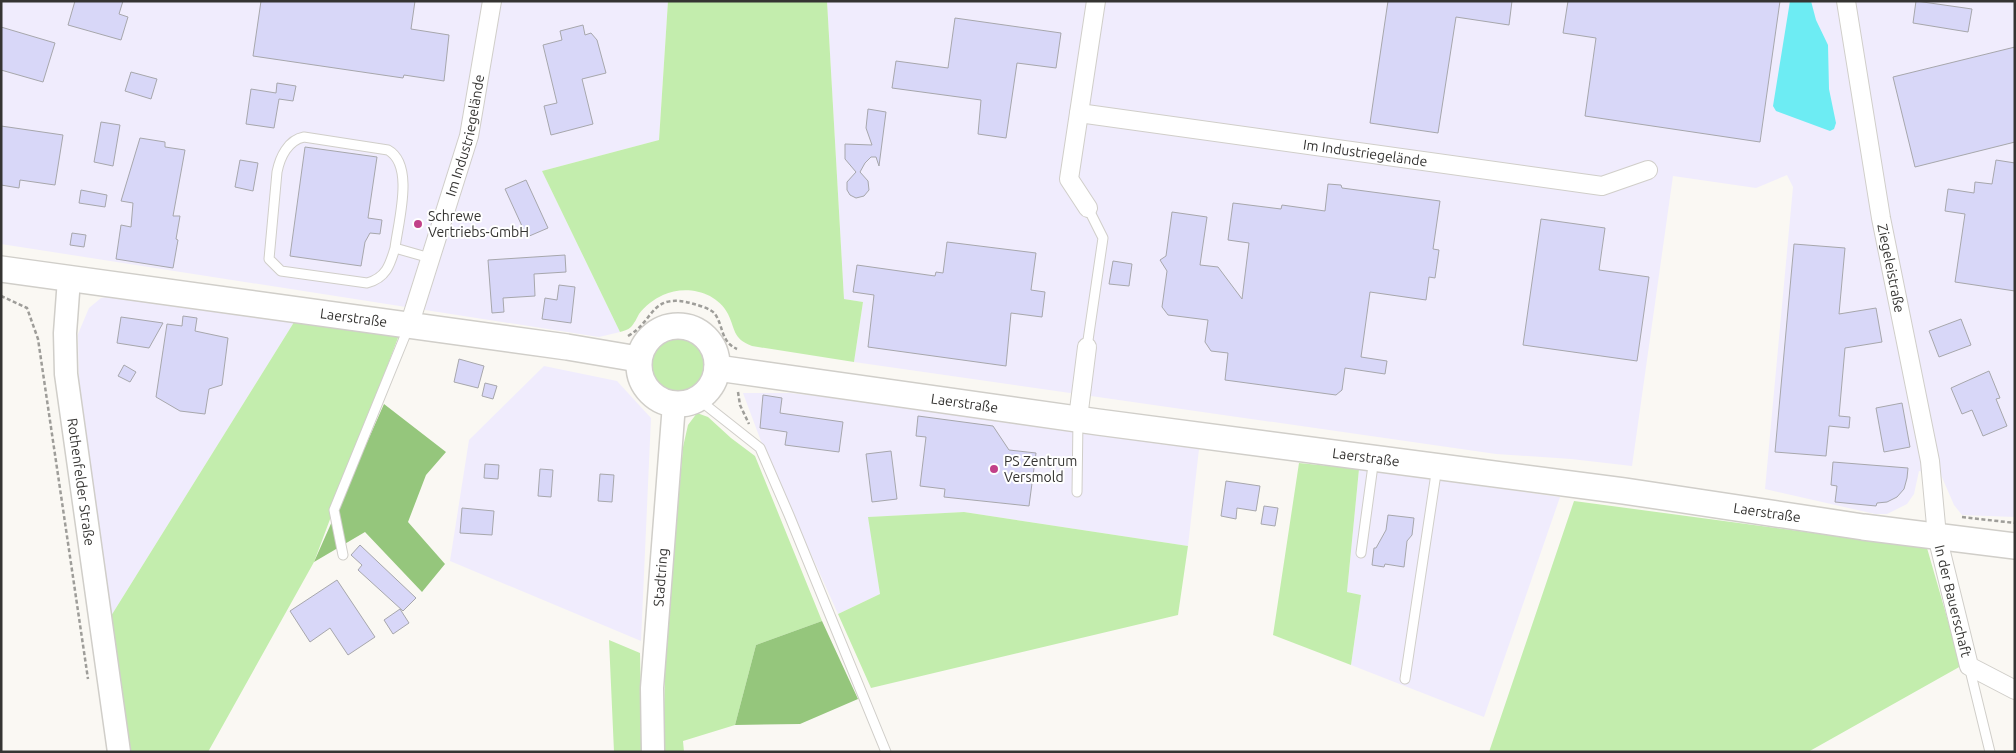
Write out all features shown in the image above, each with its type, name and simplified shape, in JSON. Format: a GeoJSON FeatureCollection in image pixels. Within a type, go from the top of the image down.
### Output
{"type":"FeatureCollection","features":[{"type":"Feature","properties":{"kind":"main road"},"geometry":{"type":"LineString","coordinates":[[1,269],[69,279]]}},
{"type":"Feature","properties":{"kind":"main road","name":"Laerstraße"},"geometry":{"type":"LineString","coordinates":[[69,279],[567,346],[638,359]]}},
{"type":"Feature","properties":{"kind":"main road"},"geometry":{"type":"LineString","coordinates":[[678,325],[689,327],[701,333],[710,342],[716,355],[728,370],[710,386],[686,402],[656,398],[646,388],[639,374],[638,359],[648,338],[662,329],[678,325]]}},
{"type":"Feature","properties":{"kind":"main road","name":"Laerstraße"},"geometry":{"type":"LineString","coordinates":[[728,370],[1624,491],[1863,527],[2015,546]]}},
{"type":"Feature","properties":{"kind":"street","name":"Im Industriegelände"},"geometry":{"type":"LineString","coordinates":[[409,326],[469,136],[492,1]]}},
{"type":"Feature","properties":{"kind":"street"},"geometry":{"type":"LineString","coordinates":[[1088,208],[1070,180],[1096,1]]}},
{"type":"Feature","properties":{"kind":"street","name":"Ziegeleistraße"},"geometry":{"type":"LineString","coordinates":[[1846,1],[1881,218],[1930,461],[1937,536]]}},
{"type":"Feature","properties":{"kind":"street","name":"Im Industriegelände"},"geometry":{"type":"LineString","coordinates":[[1080,112],[1602,186],[1648,170]]}},
{"type":"Feature","properties":{"kind":"street","name":"Rothenfelder Straße"},"geometry":{"type":"LineString","coordinates":[[69,279],[65,333],[66,374],[119,752]]}},
{"type":"Feature","properties":{"kind":"street"},"geometry":{"type":"LineString","coordinates":[[1078,418],[1087,346]]}},
{"type":"Feature","properties":{"kind":"street","name":"Stadtring"},"geometry":{"type":"LineString","coordinates":[[653,752],[652,688],[686,402]]}},
{"type":"Feature","properties":{"kind":"street","name":"In der Bauerschaft"},"geometry":{"type":"LineString","coordinates":[[1937,536],[1969,666],[2015,690]]}},
{"type":"Feature","properties":{"kind":"lane"},"geometry":{"type":"LineString","coordinates":[[304,137],[388,150],[394,153],[402,168],[404,181],[395,248],[390,266],[385,274],[378,281],[368,283],[281,271],[272,264],[269,259],[277,172],[279,161],[290,144],[304,137]]}},
{"type":"Feature","properties":{"kind":"lane"},"geometry":{"type":"LineString","coordinates":[[1087,346],[1103,238],[1088,208]]}},
{"type":"Feature","properties":{"kind":"lane"},"geometry":{"type":"LineString","coordinates":[[395,248],[430,258]]}},
{"type":"Feature","properties":{"kind":"lane"},"geometry":{"type":"LineString","coordinates":[[343,555],[334,510],[409,326]]}},
{"type":"Feature","properties":{"kind":"lane"},"geometry":{"type":"LineString","coordinates":[[686,402],[760,448],[886,752]]}},
{"type":"Feature","properties":{"kind":"lane"},"geometry":{"type":"LineString","coordinates":[[1076,492],[1078,418]]}},
{"type":"Feature","properties":{"kind":"lane"},"geometry":{"type":"LineString","coordinates":[[1361,553],[1374,458]]}},
{"type":"Feature","properties":{"kind":"lane"},"geometry":{"type":"LineString","coordinates":[[1406,679],[1437,467]]}},
{"type":"Feature","properties":{"kind":"lane","name":"In der Bauerschaft"},"geometry":{"type":"LineString","coordinates":[[1969,666],[1990,752]]}},
{"type":"Feature","properties":{"kind":"path"},"geometry":{"type":"LineString","coordinates":[[1,296],[26,308],[38,339],[89,683]]}},
{"type":"Feature","properties":{"kind":"path"},"geometry":{"type":"LineString","coordinates":[[728,370],[738,389],[740,405],[760,448]]}},
{"type":"Feature","properties":{"kind":"shaded area"},"geometry":{"type":"Polygon","coordinates":[[[1,1],[668,1],[659,140],[542,171],[620,332],[599,337],[1,244],[1,1]]]}},
{"type":"Feature","properties":{"kind":"shaded area"},"geometry":{"type":"Polygon","coordinates":[[[827,1],[2015,1],[2015,517],[1962,515],[1954,505],[1941,475],[1919,471],[1914,494],[1907,504],[1887,514],[1875,514],[1765,489],[1793,187],[1787,175],[1756,188],[1673,176],[1632,466],[1571,459],[1496,454],[854,362],[863,302],[844,299],[827,1]]]}},
{"type":"Feature","properties":{"kind":"shaded area"},"geometry":{"type":"Polygon","coordinates":[[[119,295],[296,319],[111,616],[79,387],[78,334],[89,308],[101,298],[119,295]]]}},
{"type":"Feature","properties":{"kind":"shaded area"},"geometry":{"type":"Polygon","coordinates":[[[544,366],[617,381],[651,418],[641,641],[450,561],[469,440],[544,366]]]}},
{"type":"Feature","properties":{"kind":"shaded area"},"geometry":{"type":"Polygon","coordinates":[[[743,393],[790,393],[854,400],[1199,449],[1188,546],[964,512],[869,517],[880,594],[838,614],[765,452],[743,393]]]}},
{"type":"Feature","properties":{"kind":"shaded area"},"geometry":{"type":"Polygon","coordinates":[[[1359,469],[1560,497],[1484,717],[1351,665],[1361,595],[1347,592],[1359,469]]]}},
{"type":"Feature","properties":{"kind":"green space"},"geometry":{"type":"Polygon","coordinates":[[[668,1],[827,1],[844,299],[863,302],[854,362],[752,346],[738,337],[723,306],[708,295],[699,292],[681,291],[663,295],[641,311],[631,327],[620,332],[542,171],[659,140],[668,1]]]}},
{"type":"Feature","properties":{"kind":"green space"},"geometry":{"type":"Polygon","coordinates":[[[296,319],[399,335],[314,562],[208,752],[128,752],[111,616],[296,319]]]}},
{"type":"Feature","properties":{"kind":"green space"},"geometry":{"type":"Polygon","coordinates":[[[671,331],[683,331],[700,340],[707,351],[709,363],[707,375],[700,386],[683,395],[671,395],[659,390],[650,381],[645,369],[645,357],[650,345],[659,336],[671,331]]]}},
{"type":"Feature","properties":{"kind":"green space"},"geometry":{"type":"Polygon","coordinates":[[[384,404],[446,452],[426,475],[408,522],[445,564],[422,592],[365,532],[314,562],[384,404]]]}},
{"type":"Feature","properties":{"kind":"green space"},"geometry":{"type":"Polygon","coordinates":[[[697,413],[708,417],[755,456],[822,621],[756,645],[735,725],[683,741],[684,752],[663,752],[666,637],[683,447],[688,425],[697,413]]]}},
{"type":"Feature","properties":{"kind":"green space"},"geometry":{"type":"Polygon","coordinates":[[[1299,463],[1359,469],[1347,592],[1361,595],[1351,665],[1273,635],[1299,463]]]}},
{"type":"Feature","properties":{"kind":"green space"},"geometry":{"type":"Polygon","coordinates":[[[1574,501],[1927,548],[1961,666],[1808,752],[1489,752],[1574,501]]]}},
{"type":"Feature","properties":{"kind":"green space"},"geometry":{"type":"Polygon","coordinates":[[[964,512],[1188,546],[1178,615],[871,688],[838,614],[880,594],[868,517],[964,512]]]}},
{"type":"Feature","properties":{"kind":"green space"},"geometry":{"type":"Polygon","coordinates":[[[822,621],[858,699],[800,724],[735,725],[756,645],[822,621]]]}},
{"type":"Feature","properties":{"kind":"green space"},"geometry":{"type":"Polygon","coordinates":[[[609,640],[640,653],[642,752],[614,752],[609,640]]]}},
{"type":"Feature","properties":{"kind":"water"},"geometry":{"type":"Polygon","coordinates":[[[1790,1],[1811,1],[1816,20],[1828,45],[1829,89],[1836,123],[1834,129],[1830,131],[1776,111],[1773,106],[1790,1]]]}},
{"type":"Feature","properties":{"kind":"building"},"geometry":{"type":"Polygon","coordinates":[[[75,1],[123,1],[119,14],[128,17],[121,40],[68,25],[75,1]]]}},
{"type":"Feature","properties":{"kind":"building"},"geometry":{"type":"Polygon","coordinates":[[[261,1],[415,1],[411,29],[449,35],[444,81],[404,75],[403,78],[253,56],[261,1]]]}},
{"type":"Feature","properties":{"kind":"building"},"geometry":{"type":"Polygon","coordinates":[[[1388,1],[1512,1],[1509,25],[1456,17],[1438,133],[1370,123],[1388,1]]]}},
{"type":"Feature","properties":{"kind":"building"},"geometry":{"type":"Polygon","coordinates":[[[1568,1],[1780,1],[1760,142],[1585,116],[1596,38],[1563,33],[1568,1]]]}},
{"type":"Feature","properties":{"kind":"building"},"geometry":{"type":"Polygon","coordinates":[[[1916,1],[1972,9],[1968,32],[1913,23],[1916,1]]]}},
{"type":"Feature","properties":{"kind":"building"},"geometry":{"type":"Polygon","coordinates":[[[955,18],[1061,33],[1056,68],[1017,63],[1006,138],[978,134],[981,100],[892,88],[896,61],[948,68],[955,18]]]}},
{"type":"Feature","properties":{"kind":"building"},"geometry":{"type":"Polygon","coordinates":[[[583,25],[585,35],[591,33],[597,40],[606,73],[582,79],[593,124],[551,135],[544,106],[557,103],[543,45],[562,40],[560,31],[583,25]]]}},
{"type":"Feature","properties":{"kind":"building"},"geometry":{"type":"Polygon","coordinates":[[[1,27],[55,43],[43,82],[1,70],[1,27]]]}},
{"type":"Feature","properties":{"kind":"building"},"geometry":{"type":"Polygon","coordinates":[[[2015,47],[2015,142],[1915,167],[1893,77],[2015,47]]]}},
{"type":"Feature","properties":{"kind":"building"},"geometry":{"type":"Polygon","coordinates":[[[131,72],[157,79],[151,99],[125,91],[131,72]]]}},
{"type":"Feature","properties":{"kind":"building"},"geometry":{"type":"Polygon","coordinates":[[[277,83],[296,86],[293,101],[279,99],[274,128],[246,124],[251,89],[276,93],[277,83]]]}},
{"type":"Feature","properties":{"kind":"building"},"geometry":{"type":"Polygon","coordinates":[[[868,109],[886,112],[879,166],[876,157],[871,157],[865,163],[860,172],[868,181],[869,190],[864,196],[856,198],[850,195],[847,190],[847,182],[856,172],[845,159],[845,144],[872,145],[866,128],[868,109]]]}},
{"type":"Feature","properties":{"kind":"building"},"geometry":{"type":"Polygon","coordinates":[[[101,122],[120,125],[113,166],[94,162],[101,122]]]}},
{"type":"Feature","properties":{"kind":"building"},"geometry":{"type":"Polygon","coordinates":[[[1,126],[63,135],[55,185],[20,180],[19,188],[1,185],[1,126]]]}},
{"type":"Feature","properties":{"kind":"building"},"geometry":{"type":"Polygon","coordinates":[[[140,138],[165,142],[165,147],[185,150],[173,216],[180,216],[173,268],[116,259],[121,225],[131,227],[133,203],[121,201],[140,138]]]}},
{"type":"Feature","properties":{"kind":"building"},"geometry":{"type":"Polygon","coordinates":[[[305,147],[377,157],[368,218],[382,220],[380,234],[370,233],[365,242],[361,266],[290,256],[305,147]]]}},
{"type":"Feature","properties":{"kind":"building"},"geometry":{"type":"Polygon","coordinates":[[[240,160],[258,163],[253,191],[235,187],[240,160]]]}},
{"type":"Feature","properties":{"kind":"building"},"geometry":{"type":"Polygon","coordinates":[[[1996,160],[2015,163],[2015,291],[1955,282],[1965,214],[1945,211],[1948,189],[1974,193],[1975,182],[1992,184],[1996,160]]]}},
{"type":"Feature","properties":{"kind":"building"},"geometry":{"type":"Polygon","coordinates":[[[526,180],[548,228],[527,237],[505,189],[526,180]]]}},
{"type":"Feature","properties":{"kind":"building"},"geometry":{"type":"Polygon","coordinates":[[[1328,184],[1341,185],[1342,188],[1440,201],[1433,249],[1439,250],[1435,278],[1429,277],[1426,300],[1370,292],[1361,357],[1387,361],[1385,374],[1345,368],[1342,390],[1336,395],[1225,380],[1228,353],[1211,351],[1205,342],[1208,320],[1168,315],[1162,307],[1167,271],[1160,260],[1166,256],[1172,212],[1207,217],[1200,265],[1218,267],[1242,299],[1249,243],[1228,240],[1233,203],[1281,209],[1282,205],[1325,211],[1328,184]]]}},
{"type":"Feature","properties":{"kind":"building"},"geometry":{"type":"Polygon","coordinates":[[[81,190],[107,195],[105,207],[79,203],[81,190]]]}},
{"type":"Feature","properties":{"kind":"building"},"geometry":{"type":"Polygon","coordinates":[[[1541,219],[1605,228],[1599,270],[1649,277],[1637,361],[1523,345],[1541,219]]]}},
{"type":"Feature","properties":{"kind":"building"},"geometry":{"type":"Polygon","coordinates":[[[72,233],[86,235],[84,247],[70,245],[72,233]]]}},
{"type":"Feature","properties":{"kind":"building"},"geometry":{"type":"Polygon","coordinates":[[[947,242],[1036,253],[1031,290],[1045,292],[1042,317],[1011,313],[1006,366],[868,347],[874,295],[853,292],[857,265],[935,276],[936,272],[943,273],[947,242]]]}},
{"type":"Feature","properties":{"kind":"building"},"geometry":{"type":"Polygon","coordinates":[[[1794,244],[1845,248],[1839,314],[1876,308],[1882,342],[1845,348],[1839,416],[1850,417],[1849,428],[1829,426],[1826,456],[1775,452],[1794,244]]]}},
{"type":"Feature","properties":{"kind":"building"},"geometry":{"type":"Polygon","coordinates":[[[565,255],[566,272],[534,274],[535,296],[503,298],[504,312],[492,313],[488,260],[565,255]]]}},
{"type":"Feature","properties":{"kind":"building"},"geometry":{"type":"Polygon","coordinates":[[[1113,261],[1132,264],[1129,286],[1109,284],[1113,261]]]}},
{"type":"Feature","properties":{"kind":"building"},"geometry":{"type":"Polygon","coordinates":[[[559,285],[575,287],[571,323],[542,319],[545,298],[557,300],[559,285]]]}},
{"type":"Feature","properties":{"kind":"building"},"geometry":{"type":"Polygon","coordinates":[[[183,316],[197,318],[195,331],[228,338],[222,385],[209,389],[205,414],[180,411],[156,397],[167,324],[182,326],[183,316]]]}},
{"type":"Feature","properties":{"kind":"building"},"geometry":{"type":"Polygon","coordinates":[[[121,317],[163,323],[149,348],[117,343],[121,317]]]}},
{"type":"Feature","properties":{"kind":"building"},"geometry":{"type":"Polygon","coordinates":[[[1961,319],[1971,345],[1939,357],[1929,331],[1961,319]]]}},
{"type":"Feature","properties":{"kind":"building"},"geometry":{"type":"Polygon","coordinates":[[[459,359],[484,366],[478,388],[454,382],[459,359]]]}},
{"type":"Feature","properties":{"kind":"building"},"geometry":{"type":"Polygon","coordinates":[[[124,365],[136,372],[130,382],[118,376],[124,365]]]}},
{"type":"Feature","properties":{"kind":"building"},"geometry":{"type":"Polygon","coordinates":[[[1989,371],[2000,398],[1996,399],[2007,426],[1983,436],[1972,410],[1962,414],[1951,388],[1989,371]]]}},
{"type":"Feature","properties":{"kind":"building"},"geometry":{"type":"Polygon","coordinates":[[[485,383],[497,386],[493,399],[482,396],[485,383]]]}},
{"type":"Feature","properties":{"kind":"building"},"geometry":{"type":"Polygon","coordinates":[[[763,395],[782,398],[780,413],[843,422],[839,452],[785,445],[787,432],[760,428],[763,395]]]}},
{"type":"Feature","properties":{"kind":"building"},"geometry":{"type":"Polygon","coordinates":[[[1902,403],[1910,447],[1884,452],[1876,408],[1902,403]]]}},
{"type":"Feature","properties":{"kind":"building"},"geometry":{"type":"Polygon","coordinates":[[[918,416],[993,426],[1009,450],[1036,453],[1029,506],[944,497],[945,489],[920,486],[926,437],[916,436],[918,416]]]}},
{"type":"Feature","properties":{"kind":"building"},"geometry":{"type":"Polygon","coordinates":[[[891,451],[897,499],[872,502],[866,454],[891,451]]]}},
{"type":"Feature","properties":{"kind":"building"},"geometry":{"type":"Polygon","coordinates":[[[1833,462],[1908,468],[1904,489],[1897,497],[1887,502],[1877,503],[1876,506],[1835,502],[1837,486],[1831,485],[1833,462]]]}},
{"type":"Feature","properties":{"kind":"building"},"geometry":{"type":"Polygon","coordinates":[[[485,464],[499,465],[498,479],[484,478],[485,464]]]}},
{"type":"Feature","properties":{"kind":"building"},"geometry":{"type":"Polygon","coordinates":[[[540,469],[553,470],[551,497],[538,496],[540,469]]]}},
{"type":"Feature","properties":{"kind":"building"},"geometry":{"type":"Polygon","coordinates":[[[600,474],[614,475],[612,502],[598,501],[600,474]]]}},
{"type":"Feature","properties":{"kind":"building"},"geometry":{"type":"Polygon","coordinates":[[[1226,481],[1260,486],[1256,511],[1237,508],[1236,519],[1221,516],[1226,481]]]}},
{"type":"Feature","properties":{"kind":"building"},"geometry":{"type":"Polygon","coordinates":[[[1264,506],[1278,508],[1275,526],[1261,524],[1264,506]]]}},
{"type":"Feature","properties":{"kind":"building"},"geometry":{"type":"Polygon","coordinates":[[[462,508],[494,511],[492,535],[460,533],[462,508]]]}},
{"type":"Feature","properties":{"kind":"building"},"geometry":{"type":"Polygon","coordinates":[[[1388,515],[1414,518],[1412,535],[1407,541],[1404,567],[1385,564],[1384,567],[1372,565],[1374,548],[1376,548],[1386,530],[1388,515]]]}},
{"type":"Feature","properties":{"kind":"building"},"geometry":{"type":"Polygon","coordinates":[[[360,545],[416,598],[403,611],[358,570],[362,565],[351,555],[360,545]]]}},
{"type":"Feature","properties":{"kind":"building"},"geometry":{"type":"Polygon","coordinates":[[[337,580],[375,637],[348,655],[330,628],[310,642],[290,611],[337,580]]]}},
{"type":"Feature","properties":{"kind":"building"},"geometry":{"type":"Polygon","coordinates":[[[400,609],[409,623],[393,634],[384,620],[400,609]]]}},
{"type":"Feature","properties":{"kind":"place","name":"Schrewe Vertriebs-GmbH"},"geometry":{"type":"Point","coordinates":[418,224]}},
{"type":"Feature","properties":{"kind":"place","name":"PS Zentrum Versmold"},"geometry":{"type":"Point","coordinates":[994,469]}}]}
